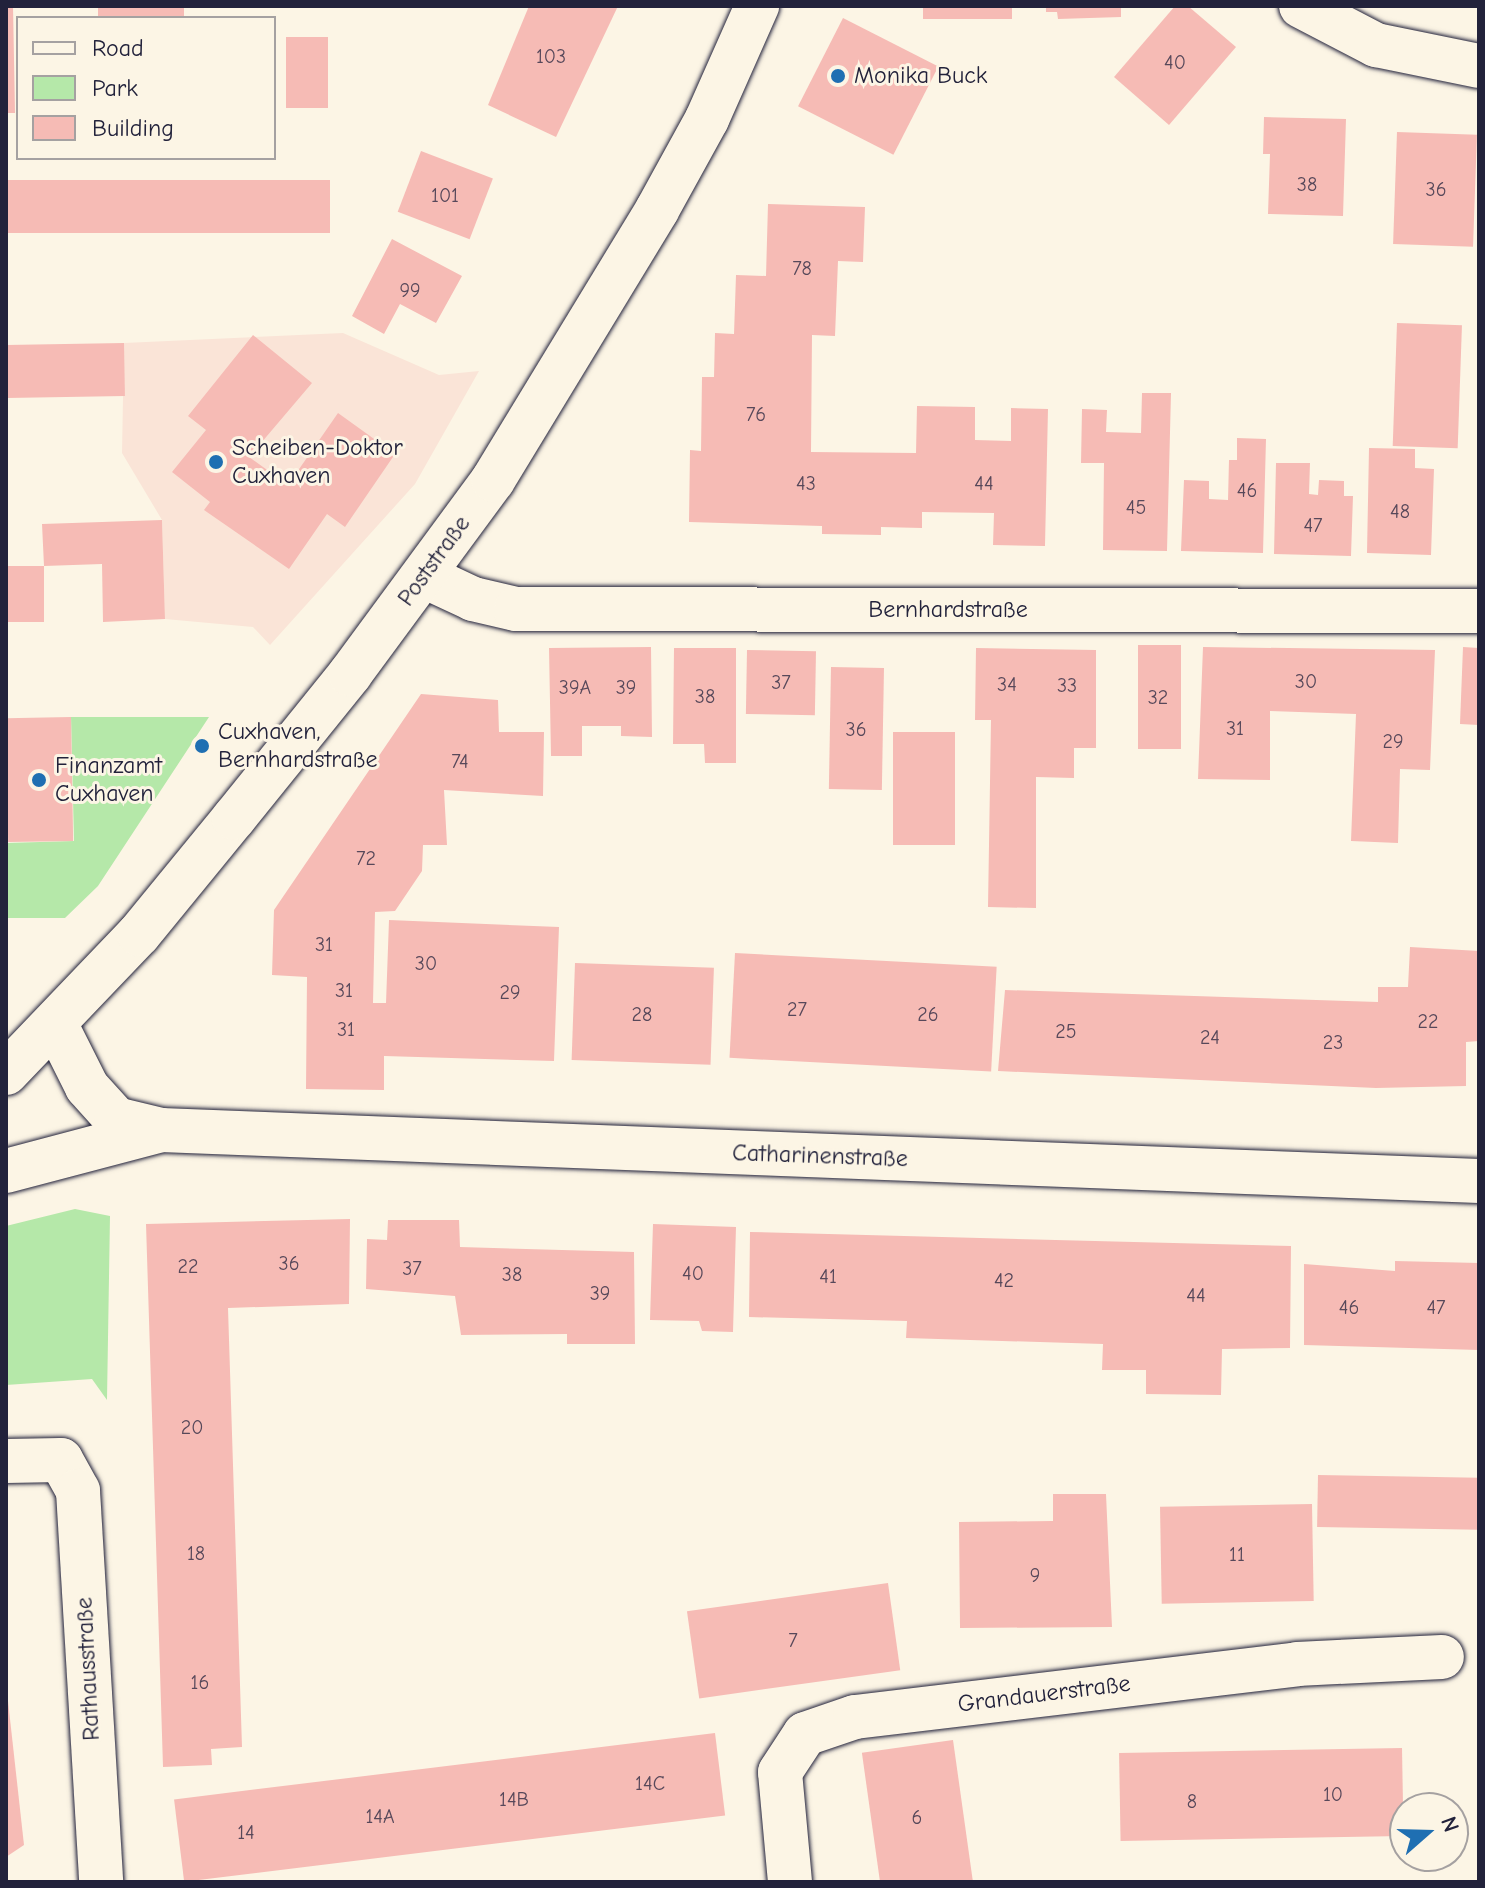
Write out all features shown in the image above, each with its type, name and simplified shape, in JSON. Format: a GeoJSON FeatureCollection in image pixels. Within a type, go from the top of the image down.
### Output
{"type":"FeatureCollection","features":[{"type":"Feature","properties":{"kind":"street","name":"Poststraße"},"geometry":{"type":"LineString","coordinates":[[12,1064],[56,1025],[234,818],[424,576],[587,333],[707,119],[757,6]]}},
{"type":"Feature","properties":{"kind":"street"},"geometry":{"type":"LineString","coordinates":[[1301,6],[1376,45],[1479,66]]}},
{"type":"Feature","properties":{"kind":"street","name":"Bernhardstraße"},"geometry":{"type":"LineString","coordinates":[[424,576],[473,599],[516,609],[1479,611]]}},
{"type":"Feature","properties":{"kind":"street","name":"Catharinenstraße"},"geometry":{"type":"LineString","coordinates":[[56,1025],[87,1087],[116,1119],[161,1130],[1479,1181]]}},
{"type":"Feature","properties":{"kind":"street","name":"Catharinenstraße"},"geometry":{"type":"LineString","coordinates":[[6,1171],[161,1130]]}},
{"type":"Feature","properties":{"kind":"street","name":"Rathausstraße"},"geometry":{"type":"LineString","coordinates":[[6,1461],[61,1460],[78,1491],[101,1882]]}},
{"type":"Feature","properties":{"kind":"street","name":"Grandauerstraße"},"geometry":{"type":"LineString","coordinates":[[790,1882],[780,1772],[805,1734],[855,1717],[1297,1664],[1442,1657]]}},
{"type":"Feature","properties":{"kind":"shaded area"},"geometry":{"type":"Polygon","coordinates":[[[343,333],[439,375],[479,371],[415,484],[270,645],[253,627],[165,619],[162,520],[122,453],[124,343],[343,333]]]}},
{"type":"Feature","properties":{"kind":"green space"},"geometry":{"type":"Polygon","coordinates":[[[71,717],[209,717],[98,886],[65,918],[6,918],[6,843],[74,841],[71,717]]]}},
{"type":"Feature","properties":{"kind":"green space"},"geometry":{"type":"Polygon","coordinates":[[[75,1209],[110,1216],[107,1400],[92,1379],[6,1385],[6,1226],[75,1209]]]}},
{"type":"Feature","properties":{"kind":"building"},"geometry":{"type":"Polygon","coordinates":[[[6,6],[13,6],[15,113],[6,113],[6,6]]]}},
{"type":"Feature","properties":{"kind":"building"},"geometry":{"type":"Polygon","coordinates":[[[98,6],[184,6],[184,16],[98,16],[98,6]]]}},
{"type":"Feature","properties":{"kind":"building"},"geometry":{"type":"Polygon","coordinates":[[[529,6],[618,6],[556,137],[488,105],[529,6]]]}},
{"type":"Feature","properties":{"kind":"building"},"geometry":{"type":"Polygon","coordinates":[[[923,6],[1012,6],[1012,19],[923,19],[923,6]]]}},
{"type":"Feature","properties":{"kind":"building"},"geometry":{"type":"Polygon","coordinates":[[[1046,6],[1121,6],[1121,17],[1058,19],[1057,12],[1046,12],[1046,6]]]}},
{"type":"Feature","properties":{"kind":"building"},"geometry":{"type":"Polygon","coordinates":[[[1175,6],[1188,6],[1236,47],[1169,125],[1114,77],[1175,6]]]}},
{"type":"Feature","properties":{"kind":"building"},"geometry":{"type":"Polygon","coordinates":[[[843,18],[938,67],[893,155],[798,106],[843,18]]]}},
{"type":"Feature","properties":{"kind":"building"},"geometry":{"type":"Polygon","coordinates":[[[286,37],[328,37],[328,108],[286,108],[286,37]]]}},
{"type":"Feature","properties":{"kind":"building"},"geometry":{"type":"Polygon","coordinates":[[[1264,117],[1346,119],[1343,216],[1268,214],[1270,154],[1263,154],[1264,117]]]}},
{"type":"Feature","properties":{"kind":"building"},"geometry":{"type":"Polygon","coordinates":[[[1397,132],[1477,135],[1473,247],[1393,244],[1397,132]]]}},
{"type":"Feature","properties":{"kind":"building"},"geometry":{"type":"Polygon","coordinates":[[[421,151],[493,179],[470,239],[398,212],[421,151]]]}},
{"type":"Feature","properties":{"kind":"building"},"geometry":{"type":"Polygon","coordinates":[[[6,180],[330,180],[330,233],[6,233],[6,180]]]}},
{"type":"Feature","properties":{"kind":"building"},"geometry":{"type":"Polygon","coordinates":[[[768,204],[865,207],[863,262],[838,261],[835,336],[812,335],[811,452],[916,453],[917,406],[975,407],[975,440],[1011,441],[1011,408],[1048,409],[1045,546],[993,545],[994,513],[922,512],[922,528],[881,527],[881,535],[822,534],[822,526],[689,522],[690,450],[701,451],[702,377],[714,377],[715,333],[734,334],[736,275],[766,276],[768,204]]]}},
{"type":"Feature","properties":{"kind":"building"},"geometry":{"type":"Polygon","coordinates":[[[392,239],[462,276],[436,323],[400,304],[384,334],[352,316],[392,239]]]}},
{"type":"Feature","properties":{"kind":"building"},"geometry":{"type":"Polygon","coordinates":[[[1397,323],[1462,325],[1458,448],[1393,446],[1397,323]]]}},
{"type":"Feature","properties":{"kind":"building"},"geometry":{"type":"Polygon","coordinates":[[[253,335],[312,383],[249,457],[288,485],[338,413],[395,454],[345,527],[327,514],[289,569],[204,510],[210,502],[172,472],[206,430],[188,416],[253,335]]]}},
{"type":"Feature","properties":{"kind":"building"},"geometry":{"type":"Polygon","coordinates":[[[124,343],[125,396],[7,398],[6,345],[124,343]]]}},
{"type":"Feature","properties":{"kind":"building"},"geometry":{"type":"Polygon","coordinates":[[[1142,393],[1171,393],[1167,551],[1103,550],[1104,463],[1081,463],[1082,409],[1107,410],[1106,432],[1141,433],[1142,393]]]}},
{"type":"Feature","properties":{"kind":"building"},"geometry":{"type":"Polygon","coordinates":[[[1237,438],[1266,439],[1263,553],[1181,551],[1184,480],[1209,481],[1209,499],[1228,500],[1229,460],[1237,460],[1237,438]]]}},
{"type":"Feature","properties":{"kind":"building"},"geometry":{"type":"Polygon","coordinates":[[[1369,448],[1415,449],[1415,468],[1434,469],[1431,555],[1367,553],[1369,448]]]}},
{"type":"Feature","properties":{"kind":"building"},"geometry":{"type":"Polygon","coordinates":[[[1276,463],[1310,463],[1309,494],[1318,495],[1319,480],[1344,481],[1344,496],[1353,496],[1351,556],[1274,554],[1276,463]]]}},
{"type":"Feature","properties":{"kind":"building"},"geometry":{"type":"Polygon","coordinates":[[[162,520],[165,619],[103,622],[102,564],[44,566],[42,524],[162,520]]]}},
{"type":"Feature","properties":{"kind":"building"},"geometry":{"type":"Polygon","coordinates":[[[6,566],[44,566],[44,622],[6,622],[6,566]]]}},
{"type":"Feature","properties":{"kind":"building"},"geometry":{"type":"Polygon","coordinates":[[[1138,645],[1181,645],[1181,749],[1138,749],[1138,645]]]}},
{"type":"Feature","properties":{"kind":"building"},"geometry":{"type":"Polygon","coordinates":[[[651,647],[652,737],[621,736],[621,726],[582,726],[582,756],[551,756],[549,648],[651,647]]]}},
{"type":"Feature","properties":{"kind":"building"},"geometry":{"type":"Polygon","coordinates":[[[1203,647],[1435,650],[1430,770],[1400,769],[1398,843],[1351,841],[1356,714],[1270,711],[1270,780],[1198,779],[1203,647]]]}},
{"type":"Feature","properties":{"kind":"building"},"geometry":{"type":"Polygon","coordinates":[[[1463,647],[1479,648],[1479,725],[1460,724],[1463,647]]]}},
{"type":"Feature","properties":{"kind":"building"},"geometry":{"type":"Polygon","coordinates":[[[674,648],[736,648],[736,763],[705,763],[704,744],[673,744],[674,648]]]}},
{"type":"Feature","properties":{"kind":"building"},"geometry":{"type":"Polygon","coordinates":[[[976,648],[1096,650],[1096,748],[1074,748],[1074,778],[1036,777],[1036,908],[988,907],[991,720],[975,720],[976,648]]]}},
{"type":"Feature","properties":{"kind":"building"},"geometry":{"type":"Polygon","coordinates":[[[747,650],[816,651],[815,715],[746,714],[747,650]]]}},
{"type":"Feature","properties":{"kind":"building"},"geometry":{"type":"Polygon","coordinates":[[[831,667],[884,668],[882,790],[829,789],[831,667]]]}},
{"type":"Feature","properties":{"kind":"building"},"geometry":{"type":"Polygon","coordinates":[[[421,694],[498,700],[499,732],[544,732],[543,796],[444,790],[447,845],[423,845],[422,871],[395,911],[375,912],[373,1003],[386,1003],[389,920],[559,927],[554,1061],[384,1056],[384,1090],[306,1089],[307,977],[272,975],[274,910],[421,694]]]}},
{"type":"Feature","properties":{"kind":"building","name":"Finanzamt Cuxhaven"},"geometry":{"type":"Polygon","coordinates":[[[71,717],[73,841],[8,842],[6,718],[71,717]]]}},
{"type":"Feature","properties":{"kind":"building"},"geometry":{"type":"Polygon","coordinates":[[[893,732],[955,732],[955,845],[893,845],[893,732]]]}},
{"type":"Feature","properties":{"kind":"building"},"geometry":{"type":"Polygon","coordinates":[[[1410,947],[1479,951],[1479,1041],[1466,1042],[1466,1086],[1376,1088],[998,1071],[1005,990],[1378,1002],[1378,987],[1408,987],[1410,947]]]}},
{"type":"Feature","properties":{"kind":"building"},"geometry":{"type":"Polygon","coordinates":[[[735,953],[997,967],[991,1072],[730,1058],[735,953]]]}},
{"type":"Feature","properties":{"kind":"building"},"geometry":{"type":"Polygon","coordinates":[[[575,963],[714,968],[711,1065],[572,1060],[575,963]]]}},
{"type":"Feature","properties":{"kind":"building"},"geometry":{"type":"Polygon","coordinates":[[[350,1219],[349,1304],[228,1308],[242,1747],[211,1749],[212,1765],[163,1767],[146,1224],[350,1219]]]}},
{"type":"Feature","properties":{"kind":"building"},"geometry":{"type":"Polygon","coordinates":[[[388,1220],[459,1220],[460,1247],[634,1252],[635,1344],[567,1344],[567,1334],[461,1335],[455,1296],[366,1289],[367,1239],[387,1240],[388,1220]]]}},
{"type":"Feature","properties":{"kind":"building"},"geometry":{"type":"Polygon","coordinates":[[[653,1224],[736,1227],[733,1332],[702,1331],[699,1321],[650,1320],[653,1224]]]}},
{"type":"Feature","properties":{"kind":"building"},"geometry":{"type":"Polygon","coordinates":[[[750,1232],[1291,1246],[1290,1348],[1222,1349],[1221,1395],[1146,1394],[1146,1370],[1102,1370],[1103,1344],[906,1338],[907,1321],[749,1317],[750,1232]]]}},
{"type":"Feature","properties":{"kind":"building"},"geometry":{"type":"Polygon","coordinates":[[[1395,1261],[1479,1263],[1479,1350],[1304,1345],[1304,1264],[1395,1271],[1395,1261]]]}},
{"type":"Feature","properties":{"kind":"building"},"geometry":{"type":"Polygon","coordinates":[[[1318,1475],[1479,1478],[1478,1530],[1317,1527],[1318,1475]]]}},
{"type":"Feature","properties":{"kind":"building"},"geometry":{"type":"Polygon","coordinates":[[[1053,1494],[1106,1494],[1112,1627],[960,1628],[959,1522],[1053,1521],[1053,1494]]]}},
{"type":"Feature","properties":{"kind":"building"},"geometry":{"type":"Polygon","coordinates":[[[1312,1504],[1314,1601],[1162,1604],[1160,1507],[1312,1504]]]}},
{"type":"Feature","properties":{"kind":"building"},"geometry":{"type":"Polygon","coordinates":[[[888,1583],[900,1670],[699,1698],[687,1611],[888,1583]]]}},
{"type":"Feature","properties":{"kind":"building"},"geometry":{"type":"Polygon","coordinates":[[[6,1683],[24,1845],[6,1857],[6,1683]]]}},
{"type":"Feature","properties":{"kind":"building"},"geometry":{"type":"Polygon","coordinates":[[[715,1733],[725,1815],[184,1882],[174,1799],[715,1733]]]}},
{"type":"Feature","properties":{"kind":"building"},"geometry":{"type":"Polygon","coordinates":[[[953,1740],[973,1882],[880,1882],[862,1753],[953,1740]]]}},
{"type":"Feature","properties":{"kind":"building"},"geometry":{"type":"Polygon","coordinates":[[[1402,1748],[1403,1792],[1389,1792],[1389,1836],[1121,1841],[1119,1753],[1402,1748]]]}},
{"type":"Feature","properties":{"kind":"place","name":"Monika Buck"},"geometry":{"type":"Point","coordinates":[838,76]}},
{"type":"Feature","properties":{"kind":"place","name":"Scheiben-Doktor Cuxhaven"},"geometry":{"type":"Point","coordinates":[216,462]}},
{"type":"Feature","properties":{"kind":"place","name":"Cuxhaven, Bernhardstraße"},"geometry":{"type":"Point","coordinates":[202,746]}},
{"type":"Feature","properties":{"kind":"place","name":"Finanzamt Cuxhaven"},"geometry":{"type":"Point","coordinates":[39,780]}}]}
